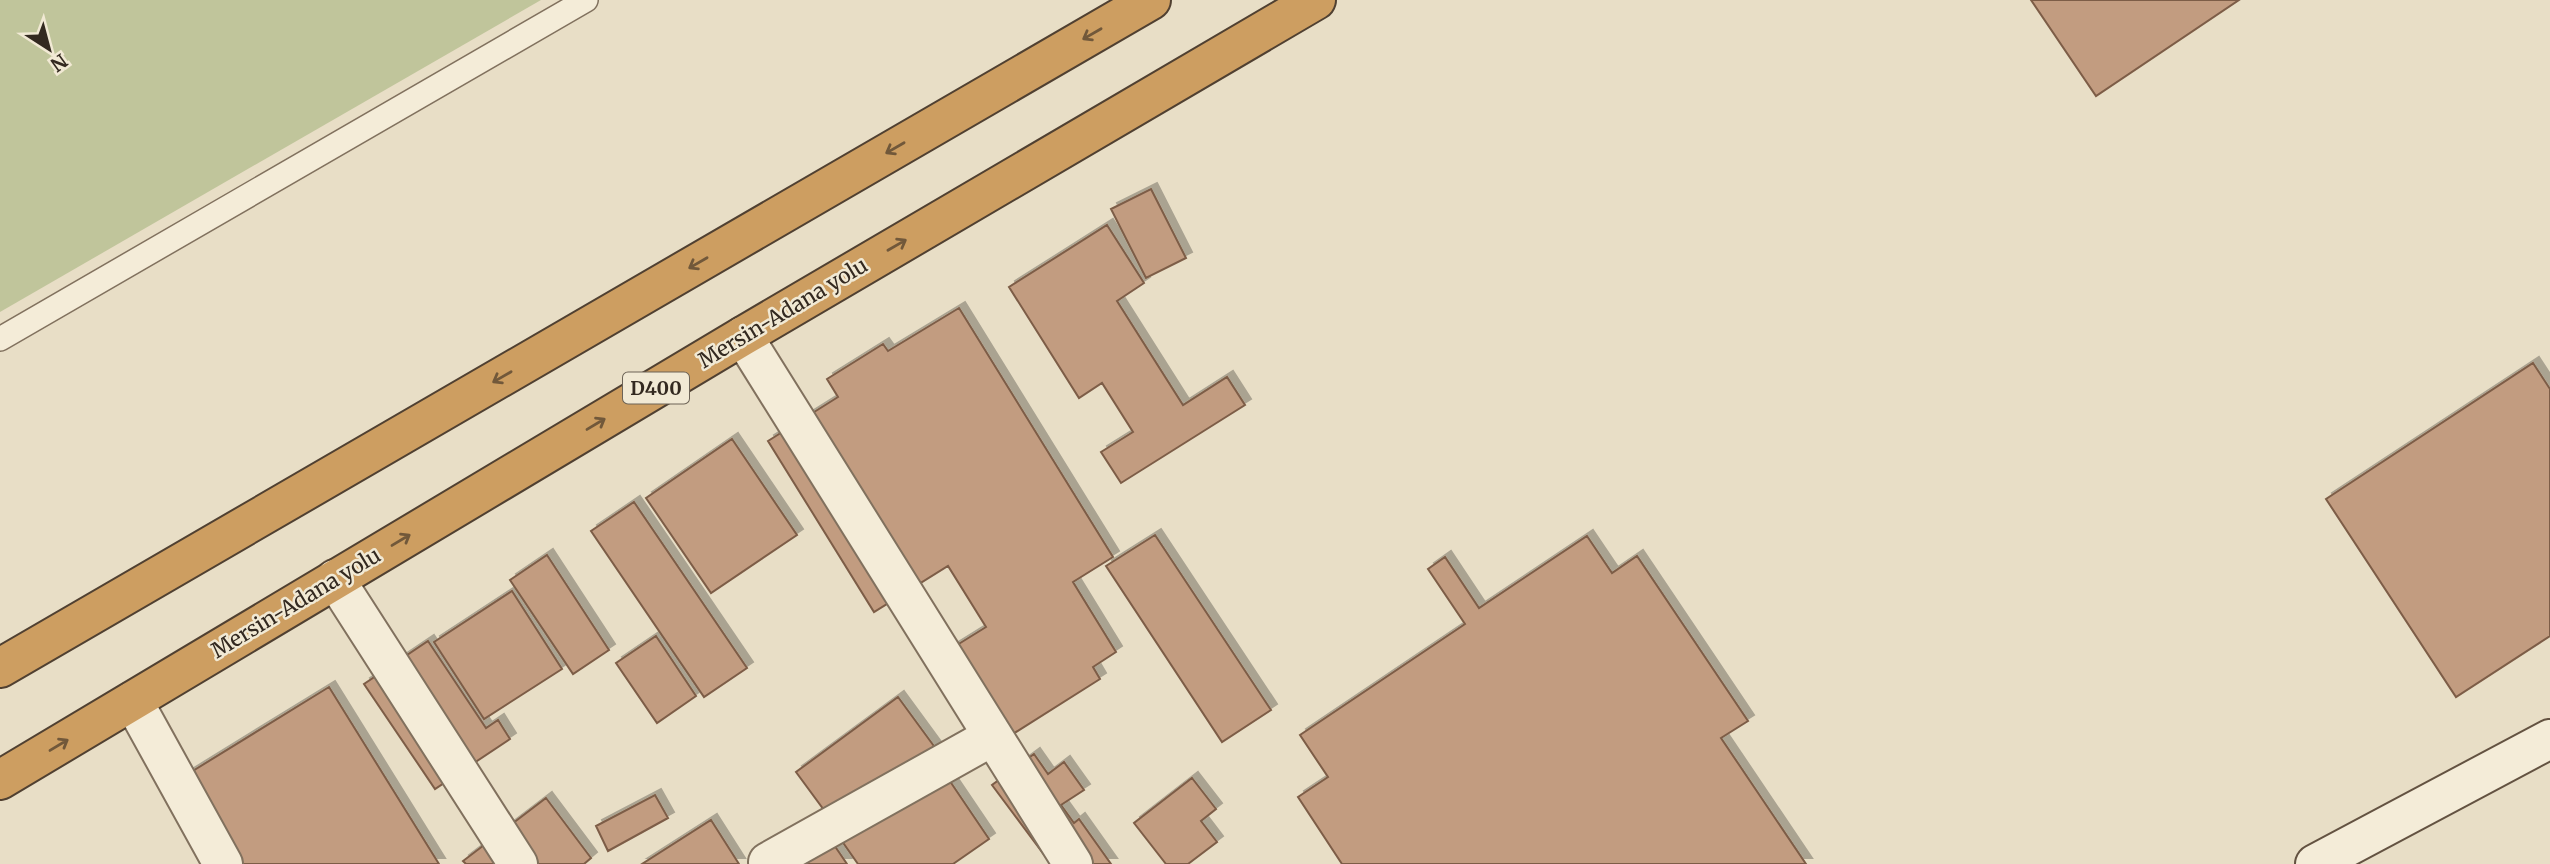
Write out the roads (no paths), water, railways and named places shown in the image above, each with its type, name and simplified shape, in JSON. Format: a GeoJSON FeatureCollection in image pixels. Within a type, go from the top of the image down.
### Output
{"type":"FeatureCollection","features":[{"type":"Feature","properties":{"kind":"highway"},"geometry":{"type":"LineString","coordinates":[[0,668],[1151,0]]}},
{"type":"Feature","properties":{"kind":"highway","name":"Mersin-Adana yolu"},"geometry":{"type":"LineString","coordinates":[[0,780],[743,336],[1316,0]]}},
{"type":"Feature","properties":{"kind":"street"},"geometry":{"type":"LineString","coordinates":[[743,336],[1073,864]]}},
{"type":"Feature","properties":{"kind":"street"},"geometry":{"type":"LineString","coordinates":[[335,579],[518,864]]}},
{"type":"Feature","properties":{"kind":"street"},"geometry":{"type":"LineString","coordinates":[[133,701],[223,864]]}},
{"type":"Feature","properties":{"kind":"street"},"geometry":{"type":"LineString","coordinates":[[768,862],[993,736]]}},
{"type":"Feature","properties":{"kind":"street"},"geometry":{"type":"LineString","coordinates":[[2315,864],[2550,739]]}},
{"type":"Feature","properties":{"kind":"lane"},"geometry":{"type":"LineString","coordinates":[[0,339],[586,0]]}}]}
